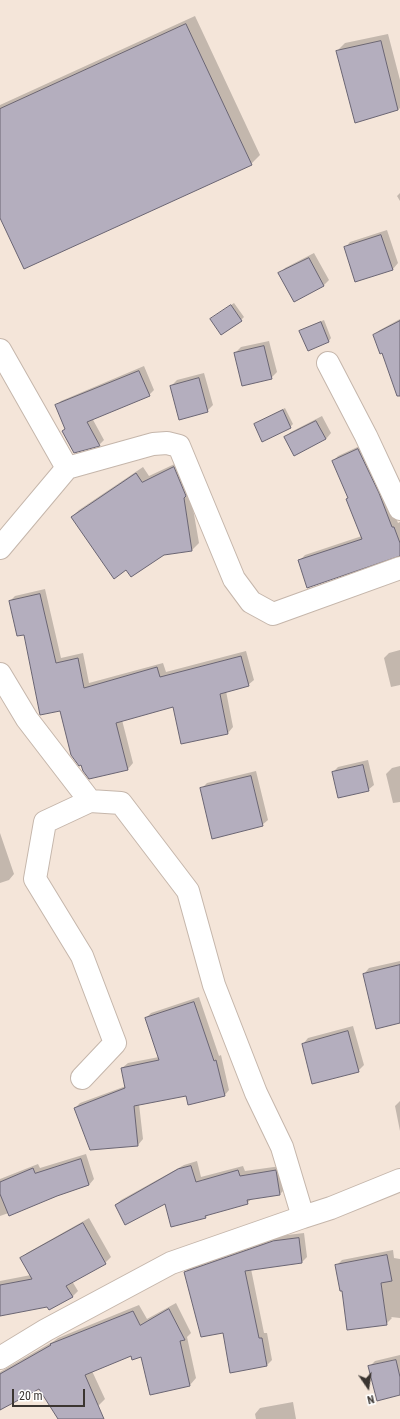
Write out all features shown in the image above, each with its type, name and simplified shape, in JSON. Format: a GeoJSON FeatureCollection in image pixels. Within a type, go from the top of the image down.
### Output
{"type":"FeatureCollection","features":[{"type":"Feature","properties":{"kind":"street"},"geometry":{"type":"LineString","coordinates":[[0,350],[67,468]]}},
{"type":"Feature","properties":{"kind":"street"},"geometry":{"type":"LineString","coordinates":[[328,363],[366,436],[400,509]]}},
{"type":"Feature","properties":{"kind":"street"},"geometry":{"type":"LineString","coordinates":[[0,548],[67,468],[153,444],[167,443],[179,446],[234,579],[250,602],[273,614],[400,568]]}},
{"type":"Feature","properties":{"kind":"street"},"geometry":{"type":"LineString","coordinates":[[0,674],[27,719],[90,801]]}},
{"type":"Feature","properties":{"kind":"street"},"geometry":{"type":"LineString","coordinates":[[82,1078],[115,1043],[82,956],[35,879],[45,822],[90,801],[122,803],[188,891],[214,985],[256,1093],[282,1147],[303,1217]]}},
{"type":"Feature","properties":{"kind":"street"},"geometry":{"type":"LineString","coordinates":[[0,1358],[46,1330],[171,1263],[331,1208],[400,1180]]}},
{"type":"Feature","properties":{"kind":"building"},"geometry":{"type":"Polygon","coordinates":[[[186,24],[252,165],[24,269],[0,218],[0,109],[186,24]]]}},
{"type":"Feature","properties":{"kind":"building"},"geometry":{"type":"Polygon","coordinates":[[[381,41],[398,110],[355,123],[336,51],[381,41]]]}},
{"type":"Feature","properties":{"kind":"building"},"geometry":{"type":"Polygon","coordinates":[[[381,235],[393,270],[355,282],[344,247],[381,235]]]}},
{"type":"Feature","properties":{"kind":"building"},"geometry":{"type":"Polygon","coordinates":[[[309,258],[324,286],[294,302],[278,273],[309,258]]]}},
{"type":"Feature","properties":{"kind":"building"},"geometry":{"type":"Polygon","coordinates":[[[231,305],[242,321],[221,335],[210,319],[231,305]]]}},
{"type":"Feature","properties":{"kind":"building"},"geometry":{"type":"Polygon","coordinates":[[[400,321],[400,396],[397,396],[382,353],[380,354],[373,335],[400,321]]]}},
{"type":"Feature","properties":{"kind":"building"},"geometry":{"type":"Polygon","coordinates":[[[321,322],[329,342],[308,351],[299,331],[321,322]]]}},
{"type":"Feature","properties":{"kind":"building"},"geometry":{"type":"Polygon","coordinates":[[[264,346],[272,379],[242,386],[234,353],[264,346]]]}},
{"type":"Feature","properties":{"kind":"building"},"geometry":{"type":"Polygon","coordinates":[[[139,371],[150,396],[87,422],[100,446],[74,453],[62,431],[65,429],[55,405],[139,371]]]}},
{"type":"Feature","properties":{"kind":"building"},"geometry":{"type":"Polygon","coordinates":[[[199,378],[208,412],[179,420],[170,386],[199,378]]]}},
{"type":"Feature","properties":{"kind":"building"},"geometry":{"type":"Polygon","coordinates":[[[283,410],[291,428],[262,442],[254,424],[283,410]]]}},
{"type":"Feature","properties":{"kind":"building"},"geometry":{"type":"Polygon","coordinates":[[[316,421],[326,439],[294,456],[284,437],[316,421]]]}},
{"type":"Feature","properties":{"kind":"building"},"geometry":{"type":"Polygon","coordinates":[[[358,449],[379,493],[392,527],[394,527],[400,543],[400,556],[307,588],[298,560],[362,539],[346,499],[348,498],[332,461],[358,449]]]}},
{"type":"Feature","properties":{"kind":"building"},"geometry":{"type":"Polygon","coordinates":[[[174,467],[186,496],[184,498],[192,551],[164,555],[131,577],[126,570],[114,579],[71,517],[136,473],[142,482],[174,467]]]}},
{"type":"Feature","properties":{"kind":"building"},"geometry":{"type":"Polygon","coordinates":[[[40,594],[56,663],[78,658],[84,688],[157,667],[160,677],[241,656],[249,686],[220,694],[228,734],[181,744],[173,707],[116,723],[128,770],[89,779],[83,771],[81,765],[79,766],[71,755],[60,711],[40,715],[24,635],[17,636],[9,601],[40,594]]]}},
{"type":"Feature","properties":{"kind":"building"},"geometry":{"type":"Polygon","coordinates":[[[363,765],[369,791],[338,798],[332,772],[363,765]]]}},
{"type":"Feature","properties":{"kind":"building"},"geometry":{"type":"Polygon","coordinates":[[[251,776],[263,826],[212,839],[200,788],[251,776]]]}},
{"type":"Feature","properties":{"kind":"building"},"geometry":{"type":"Polygon","coordinates":[[[400,965],[400,1023],[376,1029],[363,974],[400,965]]]}},
{"type":"Feature","properties":{"kind":"building"},"geometry":{"type":"Polygon","coordinates":[[[194,1002],[214,1061],[216,1060],[225,1096],[188,1105],[186,1096],[134,1106],[138,1146],[90,1150],[74,1108],[125,1088],[121,1068],[159,1060],[145,1018],[194,1002]]]}},
{"type":"Feature","properties":{"kind":"building"},"geometry":{"type":"Polygon","coordinates":[[[348,1031],[359,1072],[312,1084],[302,1044],[348,1031]]]}},
{"type":"Feature","properties":{"kind":"building"},"geometry":{"type":"Polygon","coordinates":[[[81,1159],[89,1185],[57,1196],[9,1216],[0,1194],[0,1182],[33,1168],[35,1173],[81,1159]]]}},
{"type":"Feature","properties":{"kind":"building"},"geometry":{"type":"Polygon","coordinates":[[[191,1166],[196,1182],[238,1170],[240,1176],[276,1170],[280,1195],[247,1200],[248,1204],[205,1216],[206,1218],[171,1227],[165,1204],[125,1225],[115,1205],[178,1169],[191,1166]]]}},
{"type":"Feature","properties":{"kind":"building"},"geometry":{"type":"Polygon","coordinates":[[[83,1223],[106,1264],[66,1286],[73,1297],[49,1310],[47,1307],[0,1316],[0,1285],[32,1279],[20,1258],[83,1223]]]}},
{"type":"Feature","properties":{"kind":"building"},"geometry":{"type":"Polygon","coordinates":[[[299,1238],[302,1263],[245,1271],[259,1338],[262,1338],[267,1366],[230,1373],[223,1333],[201,1337],[184,1272],[273,1241],[299,1238]]]}},
{"type":"Feature","properties":{"kind":"building"},"geometry":{"type":"Polygon","coordinates":[[[387,1255],[392,1281],[381,1283],[387,1325],[347,1330],[342,1291],[340,1291],[335,1265],[387,1255]]]}},
{"type":"Feature","properties":{"kind":"building"},"geometry":{"type":"Polygon","coordinates":[[[169,1309],[185,1340],[180,1341],[190,1386],[150,1395],[141,1357],[132,1360],[131,1356],[85,1375],[104,1419],[58,1419],[39,1389],[0,1410],[0,1374],[51,1345],[50,1344],[133,1311],[140,1325],[169,1309]]]}},
{"type":"Feature","properties":{"kind":"building"},"geometry":{"type":"Polygon","coordinates":[[[396,1360],[400,1377],[400,1395],[377,1401],[368,1366],[396,1360]]]}}]}
